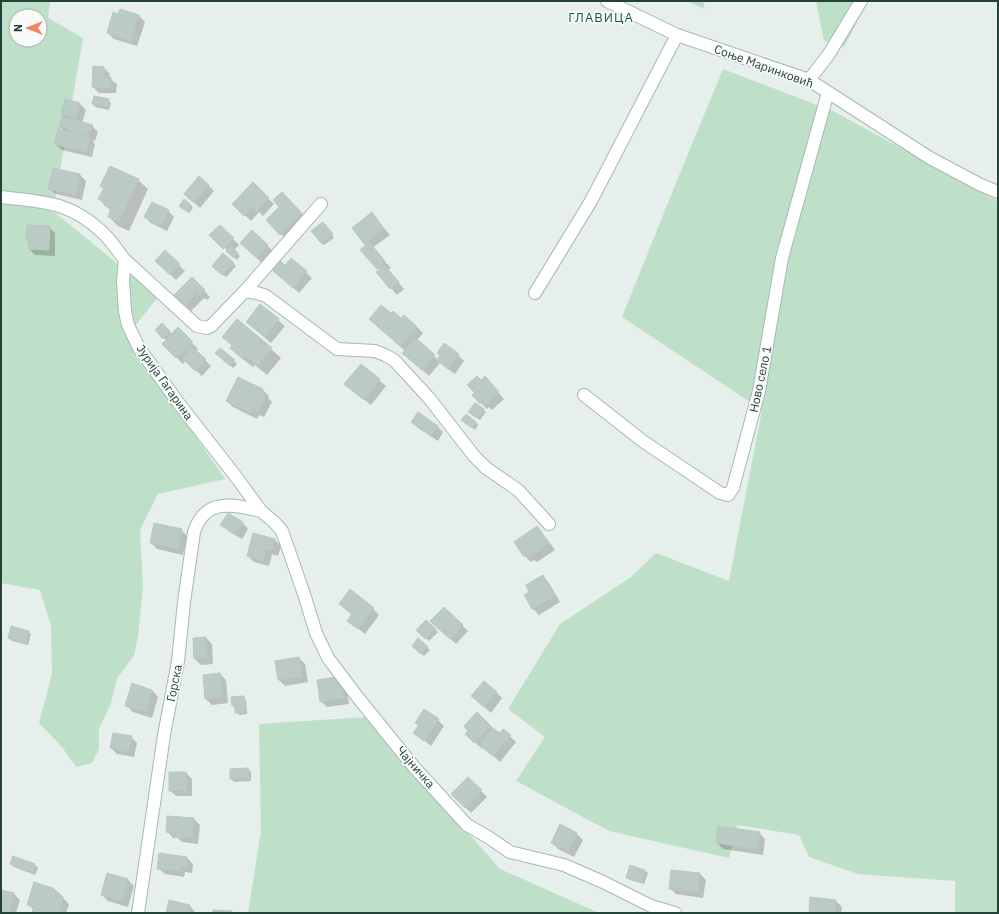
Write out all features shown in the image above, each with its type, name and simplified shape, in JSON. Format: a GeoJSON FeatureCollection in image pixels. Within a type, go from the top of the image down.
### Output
{"type":"FeatureCollection","features":[{"type":"Feature","properties":{"kind":"street","name":"Соње Маринковић"},"geometry":{"type":"LineString","coordinates":[[607,1],[676,35],[809,80],[930,158],[981,185],[998,192]]}},
{"type":"Feature","properties":{"kind":"street"},"geometry":{"type":"LineString","coordinates":[[809,80],[829,54],[861,1]]}},
{"type":"Feature","properties":{"kind":"street"},"geometry":{"type":"LineString","coordinates":[[535,292],[591,201],[676,35]]}},
{"type":"Feature","properties":{"kind":"street","name":"Ново село 1"},"geometry":{"type":"LineString","coordinates":[[584,395],[644,442],[720,492],[728,495],[733,488],[759,390],[782,258],[828,92]]}},
{"type":"Feature","properties":{"kind":"street"},"geometry":{"type":"LineString","coordinates":[[1,197],[47,202],[78,212],[102,232],[125,260],[192,322],[203,328],[211,326],[245,291],[321,204]]}},
{"type":"Feature","properties":{"kind":"street","name":"Јурија Гагарина"},"geometry":{"type":"LineString","coordinates":[[125,260],[123,280],[125,312],[128,325],[139,348],[180,405],[237,478],[260,511]]}},
{"type":"Feature","properties":{"kind":"street"},"geometry":{"type":"LineString","coordinates":[[245,291],[257,292],[266,296],[337,349],[375,351],[394,360],[429,398],[474,456],[486,468],[518,490],[549,524]]}},
{"type":"Feature","properties":{"kind":"street","name":"Горска"},"geometry":{"type":"LineString","coordinates":[[138,913],[164,735],[178,661],[185,595],[194,532],[197,521],[208,510],[225,506],[242,507],[260,511]]}},
{"type":"Feature","properties":{"kind":"street","name":"Чајничка"},"geometry":{"type":"LineString","coordinates":[[260,511],[274,522],[282,531],[316,633],[328,658],[414,767],[467,826],[488,837],[510,852],[564,865],[603,882],[651,906],[676,913]]}},
{"type":"Feature","properties":{"kind":"green space"},"geometry":{"type":"Polygon","coordinates":[[[1,1],[50,1],[48,18],[83,38],[53,211],[158,297],[127,336],[225,479],[158,494],[140,530],[143,588],[138,636],[134,656],[117,678],[111,703],[99,729],[99,749],[92,763],[76,767],[62,747],[39,723],[52,674],[51,626],[40,590],[1,583],[1,1]]]}},
{"type":"Feature","properties":{"kind":"green space"},"geometry":{"type":"Polygon","coordinates":[[[686,1],[703,1],[705,9],[686,1]]]}},
{"type":"Feature","properties":{"kind":"green space"},"geometry":{"type":"Polygon","coordinates":[[[816,1],[868,1],[844,47],[824,41],[816,1]]]}},
{"type":"Feature","properties":{"kind":"green space"},"geometry":{"type":"Polygon","coordinates":[[[723,69],[833,111],[998,201],[998,913],[955,913],[955,881],[858,874],[809,857],[799,835],[737,825],[729,858],[609,831],[516,781],[545,737],[508,709],[560,624],[631,577],[656,553],[729,581],[762,410],[622,317],[723,69]]]}},
{"type":"Feature","properties":{"kind":"green space"},"geometry":{"type":"Polygon","coordinates":[[[366,717],[500,869],[599,913],[248,913],[261,831],[259,724],[366,717]]]}},
{"type":"Feature","properties":{"kind":"building"},"geometry":{"type":"Polygon","coordinates":[[[120,9],[139,15],[131,41],[107,33],[113,12],[118,14],[120,9]]]}},
{"type":"Feature","properties":{"kind":"building"},"geometry":{"type":"Polygon","coordinates":[[[93,66],[104,67],[104,77],[111,77],[111,88],[92,87],[93,66]]]}},
{"type":"Feature","properties":{"kind":"building"},"geometry":{"type":"Polygon","coordinates":[[[94,96],[109,99],[107,107],[92,104],[94,96]]]}},
{"type":"Feature","properties":{"kind":"building"},"geometry":{"type":"Polygon","coordinates":[[[65,99],[80,103],[76,118],[61,114],[65,99]]]}},
{"type":"Feature","properties":{"kind":"building"},"geometry":{"type":"Polygon","coordinates":[[[62,116],[93,125],[89,136],[59,127],[62,116]]]}},
{"type":"Feature","properties":{"kind":"building"},"geometry":{"type":"Polygon","coordinates":[[[58,129],[90,137],[86,152],[54,144],[58,129]]]}},
{"type":"Feature","properties":{"kind":"building"},"geometry":{"type":"Polygon","coordinates":[[[110,166],[139,179],[119,222],[108,217],[111,208],[104,205],[105,202],[98,199],[104,188],[100,186],[110,166]]]}},
{"type":"Feature","properties":{"kind":"building"},"geometry":{"type":"Polygon","coordinates":[[[53,168],[80,174],[76,195],[48,189],[53,168]]]}},
{"type":"Feature","properties":{"kind":"building"},"geometry":{"type":"Polygon","coordinates":[[[199,176],[209,185],[194,203],[184,194],[199,176]]]}},
{"type":"Feature","properties":{"kind":"building"},"geometry":{"type":"Polygon","coordinates":[[[253,182],[269,198],[256,211],[253,207],[244,216],[232,204],[253,182]]]}},
{"type":"Feature","properties":{"kind":"building"},"geometry":{"type":"Polygon","coordinates":[[[282,192],[302,213],[280,235],[266,220],[279,207],[273,200],[282,192]]]}},
{"type":"Feature","properties":{"kind":"building"},"geometry":{"type":"Polygon","coordinates":[[[184,199],[191,205],[186,211],[179,206],[184,199]]]}},
{"type":"Feature","properties":{"kind":"building"},"geometry":{"type":"Polygon","coordinates":[[[152,202],[169,210],[161,226],[144,217],[152,202]]]}},
{"type":"Feature","properties":{"kind":"building"},"geometry":{"type":"Polygon","coordinates":[[[372,212],[384,229],[364,244],[352,228],[372,212]]]}},
{"type":"Feature","properties":{"kind":"building"},"geometry":{"type":"Polygon","coordinates":[[[323,222],[333,234],[321,243],[311,231],[323,222]]]}},
{"type":"Feature","properties":{"kind":"building"},"geometry":{"type":"Polygon","coordinates":[[[27,225],[50,226],[49,250],[28,249],[29,241],[26,241],[27,225]]]}},
{"type":"Feature","properties":{"kind":"building"},"geometry":{"type":"Polygon","coordinates":[[[220,225],[234,238],[223,249],[209,235],[220,225]]]}},
{"type":"Feature","properties":{"kind":"building"},"geometry":{"type":"Polygon","coordinates":[[[252,230],[268,245],[257,258],[240,243],[252,230]]]}},
{"type":"Feature","properties":{"kind":"building"},"geometry":{"type":"Polygon","coordinates":[[[369,242],[385,261],[377,269],[360,250],[369,242]]]}},
{"type":"Feature","properties":{"kind":"building"},"geometry":{"type":"Polygon","coordinates":[[[231,246],[238,253],[234,258],[226,251],[231,246]]]}},
{"type":"Feature","properties":{"kind":"building"},"geometry":{"type":"Polygon","coordinates":[[[165,250],[180,264],[170,275],[155,261],[165,250]]]}},
{"type":"Feature","properties":{"kind":"building"},"geometry":{"type":"Polygon","coordinates":[[[223,253],[234,263],[222,275],[212,266],[223,253]]]}},
{"type":"Feature","properties":{"kind":"building"},"geometry":{"type":"Polygon","coordinates":[[[291,258],[307,271],[293,288],[271,269],[279,260],[285,265],[291,258]]]}},
{"type":"Feature","properties":{"kind":"building"},"geometry":{"type":"Polygon","coordinates":[[[384,265],[399,282],[390,289],[376,272],[384,265]]]}},
{"type":"Feature","properties":{"kind":"building"},"geometry":{"type":"Polygon","coordinates":[[[192,277],[205,290],[200,295],[197,292],[185,305],[174,295],[192,277]]]}},
{"type":"Feature","properties":{"kind":"building"},"geometry":{"type":"Polygon","coordinates":[[[260,304],[279,319],[265,337],[246,322],[260,304]]]}},
{"type":"Feature","properties":{"kind":"building"},"geometry":{"type":"Polygon","coordinates":[[[381,305],[391,313],[393,311],[401,318],[404,315],[417,327],[400,346],[369,319],[381,305]]]}},
{"type":"Feature","properties":{"kind":"building"},"geometry":{"type":"Polygon","coordinates":[[[237,319],[272,348],[257,366],[245,356],[243,359],[230,348],[232,345],[222,337],[237,319]]]}},
{"type":"Feature","properties":{"kind":"building"},"geometry":{"type":"Polygon","coordinates":[[[162,323],[170,331],[163,339],[155,330],[162,323]]]}},
{"type":"Feature","properties":{"kind":"building"},"geometry":{"type":"Polygon","coordinates":[[[178,327],[193,342],[176,358],[162,344],[178,327]]]}},
{"type":"Feature","properties":{"kind":"building"},"geometry":{"type":"Polygon","coordinates":[[[416,338],[435,355],[422,370],[402,353],[416,338]]]}},
{"type":"Feature","properties":{"kind":"building"},"geometry":{"type":"Polygon","coordinates":[[[444,343],[459,354],[448,369],[437,360],[440,355],[437,353],[444,343]]]}},
{"type":"Feature","properties":{"kind":"building"},"geometry":{"type":"Polygon","coordinates":[[[192,347],[206,359],[195,371],[182,358],[192,347]]]}},
{"type":"Feature","properties":{"kind":"building"},"geometry":{"type":"Polygon","coordinates":[[[220,348],[235,360],[230,366],[215,353],[220,348]]]}},
{"type":"Feature","properties":{"kind":"building"},"geometry":{"type":"Polygon","coordinates":[[[361,364],[380,379],[364,400],[344,384],[361,364]]]}},
{"type":"Feature","properties":{"kind":"building"},"geometry":{"type":"Polygon","coordinates":[[[477,376],[481,380],[485,376],[499,392],[485,405],[482,401],[480,404],[472,395],[475,393],[467,385],[477,376]]]}},
{"type":"Feature","properties":{"kind":"building"},"geometry":{"type":"Polygon","coordinates":[[[238,377],[263,389],[261,393],[266,395],[258,412],[253,409],[251,414],[226,401],[238,377]]]}},
{"type":"Feature","properties":{"kind":"building"},"geometry":{"type":"Polygon","coordinates":[[[475,403],[484,409],[477,418],[468,412],[475,403]]]}},
{"type":"Feature","properties":{"kind":"building"},"geometry":{"type":"Polygon","coordinates":[[[418,412],[438,426],[431,436],[411,422],[418,412]]]}},
{"type":"Feature","properties":{"kind":"building"},"geometry":{"type":"Polygon","coordinates":[[[466,414],[476,422],[472,428],[461,420],[466,414]]]}},
{"type":"Feature","properties":{"kind":"building"},"geometry":{"type":"Polygon","coordinates":[[[228,513],[243,522],[235,534],[220,525],[228,513]]]}},
{"type":"Feature","properties":{"kind":"building"},"geometry":{"type":"Polygon","coordinates":[[[154,523],[182,529],[178,549],[150,543],[154,523]]]}},
{"type":"Feature","properties":{"kind":"building"},"geometry":{"type":"Polygon","coordinates":[[[537,526],[549,543],[530,557],[528,554],[524,557],[514,542],[537,526]]]}},
{"type":"Feature","properties":{"kind":"building"},"geometry":{"type":"Polygon","coordinates":[[[253,533],[275,539],[272,550],[266,549],[263,561],[247,556],[253,533]]]}},
{"type":"Feature","properties":{"kind":"building"},"geometry":{"type":"Polygon","coordinates":[[[543,575],[555,596],[532,609],[524,595],[529,592],[526,585],[543,575]]]}},
{"type":"Feature","properties":{"kind":"building"},"geometry":{"type":"Polygon","coordinates":[[[350,589],[374,608],[358,629],[347,621],[352,614],[339,604],[350,589]]]}},
{"type":"Feature","properties":{"kind":"building"},"geometry":{"type":"Polygon","coordinates":[[[444,607],[463,625],[450,639],[430,621],[444,607]]]}},
{"type":"Feature","properties":{"kind":"building"},"geometry":{"type":"Polygon","coordinates":[[[426,620],[436,629],[425,639],[416,630],[426,620]]]}},
{"type":"Feature","properties":{"kind":"building"},"geometry":{"type":"Polygon","coordinates":[[[11,626],[29,631],[25,643],[8,638],[11,626]]]}},
{"type":"Feature","properties":{"kind":"building"},"geometry":{"type":"Polygon","coordinates":[[[206,637],[207,658],[194,659],[193,638],[206,637]]]}},
{"type":"Feature","properties":{"kind":"building"},"geometry":{"type":"Polygon","coordinates":[[[418,638],[428,647],[421,654],[412,646],[418,638]]]}},
{"type":"Feature","properties":{"kind":"building"},"geometry":{"type":"Polygon","coordinates":[[[299,657],[302,677],[278,680],[275,661],[299,657]]]}},
{"type":"Feature","properties":{"kind":"building"},"geometry":{"type":"Polygon","coordinates":[[[220,673],[223,697],[205,699],[203,675],[220,673]]]}},
{"type":"Feature","properties":{"kind":"building"},"geometry":{"type":"Polygon","coordinates":[[[336,677],[341,682],[344,698],[320,702],[317,680],[336,677]]]}},
{"type":"Feature","properties":{"kind":"building"},"geometry":{"type":"Polygon","coordinates":[[[484,681],[497,692],[484,707],[471,696],[484,681]]]}},
{"type":"Feature","properties":{"kind":"building"},"geometry":{"type":"Polygon","coordinates":[[[132,683],[152,690],[146,712],[125,706],[132,683]]]}},
{"type":"Feature","properties":{"kind":"building"},"geometry":{"type":"Polygon","coordinates":[[[244,696],[245,712],[235,713],[235,706],[232,706],[231,697],[244,696]]]}},
{"type":"Feature","properties":{"kind":"building"},"geometry":{"type":"Polygon","coordinates":[[[424,709],[439,719],[424,741],[413,733],[419,725],[415,723],[424,709]]]}},
{"type":"Feature","properties":{"kind":"building"},"geometry":{"type":"Polygon","coordinates":[[[477,712],[491,726],[474,743],[465,734],[468,731],[464,726],[477,712]]]}},
{"type":"Feature","properties":{"kind":"building"},"geometry":{"type":"Polygon","coordinates":[[[493,728],[500,733],[503,729],[511,735],[493,756],[479,745],[493,728]]]}},
{"type":"Feature","properties":{"kind":"building"},"geometry":{"type":"Polygon","coordinates":[[[113,733],[132,736],[128,752],[110,748],[113,733]]]}},
{"type":"Feature","properties":{"kind":"building"},"geometry":{"type":"Polygon","coordinates":[[[248,768],[249,778],[230,779],[230,769],[248,768]]]}},
{"type":"Feature","properties":{"kind":"building"},"geometry":{"type":"Polygon","coordinates":[[[169,772],[186,772],[187,790],[169,791],[169,772]]]}},
{"type":"Feature","properties":{"kind":"building"},"geometry":{"type":"Polygon","coordinates":[[[468,777],[482,790],[465,808],[451,794],[468,777]]]}},
{"type":"Feature","properties":{"kind":"building"},"geometry":{"type":"Polygon","coordinates":[[[167,816],[194,818],[192,838],[175,837],[176,833],[166,832],[167,816]]]}},
{"type":"Feature","properties":{"kind":"building"},"geometry":{"type":"Polygon","coordinates":[[[560,824],[577,833],[568,852],[551,843],[560,824]]]}},
{"type":"Feature","properties":{"kind":"building"},"geometry":{"type":"Polygon","coordinates":[[[718,826],[760,832],[757,849],[716,843],[718,826]]]}},
{"type":"Feature","properties":{"kind":"building"},"geometry":{"type":"Polygon","coordinates":[[[159,853],[187,857],[186,867],[179,866],[179,871],[157,869],[159,853]]]}},
{"type":"Feature","properties":{"kind":"building"},"geometry":{"type":"Polygon","coordinates":[[[13,856],[35,864],[32,873],[10,864],[13,856]]]}},
{"type":"Feature","properties":{"kind":"building"},"geometry":{"type":"Polygon","coordinates":[[[630,865],[645,870],[642,882],[626,878],[630,865]]]}},
{"type":"Feature","properties":{"kind":"building"},"geometry":{"type":"Polygon","coordinates":[[[671,870],[700,873],[698,892],[669,889],[671,870]]]}},
{"type":"Feature","properties":{"kind":"building"},"geometry":{"type":"Polygon","coordinates":[[[107,873],[128,879],[122,901],[101,895],[107,873]]]}},
{"type":"Feature","properties":{"kind":"building"},"geometry":{"type":"Polygon","coordinates":[[[34,882],[53,888],[63,897],[59,913],[32,913],[34,907],[27,905],[34,882]]]}},
{"type":"Feature","properties":{"kind":"building"},"geometry":{"type":"Polygon","coordinates":[[[1,890],[14,893],[9,913],[1,913],[1,890]]]}},
{"type":"Feature","properties":{"kind":"building"},"geometry":{"type":"Polygon","coordinates":[[[810,897],[836,900],[835,913],[809,913],[810,897]]]}},
{"type":"Feature","properties":{"kind":"building"},"geometry":{"type":"Polygon","coordinates":[[[169,900],[190,905],[188,913],[166,913],[169,900]]]}},
{"type":"Feature","properties":{"kind":"building"},"geometry":{"type":"Polygon","coordinates":[[[213,910],[232,911],[232,913],[213,913],[213,910]]]}},
{"type":"Feature","properties":{"kind":"district","name":"ГЛАВИЦА"},"geometry":{"type":"Point","coordinates":[601,17]}}]}
